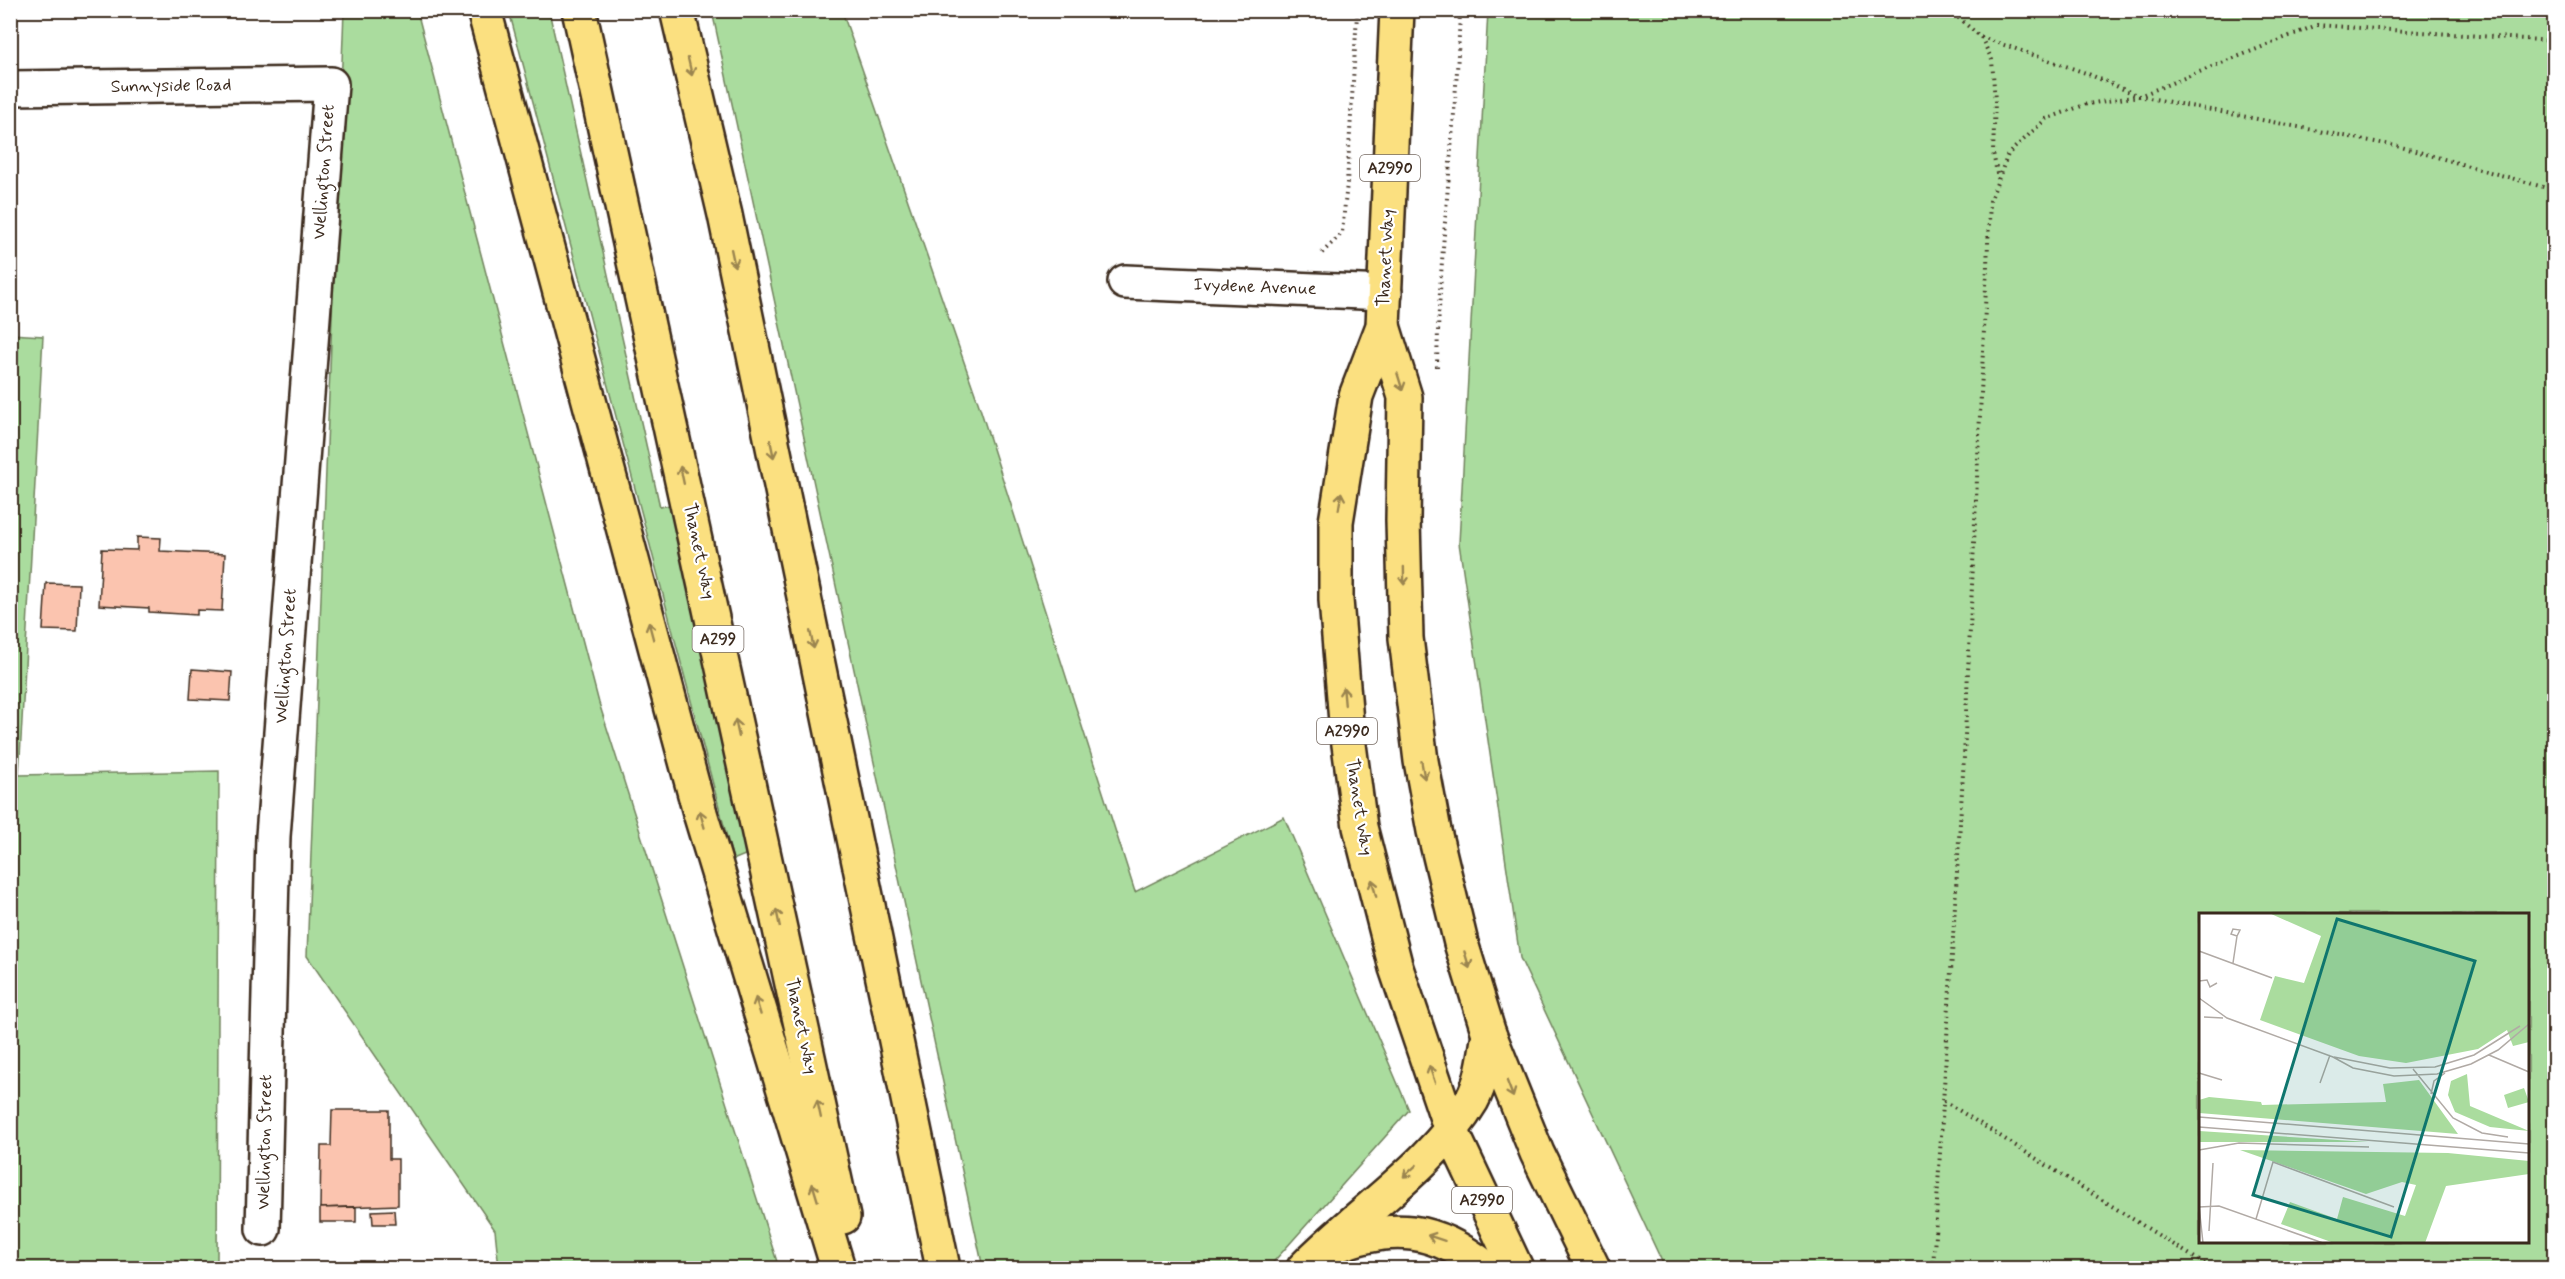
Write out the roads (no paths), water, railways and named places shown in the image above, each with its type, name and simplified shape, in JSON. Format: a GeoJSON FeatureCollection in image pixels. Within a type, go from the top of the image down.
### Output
{"type":"FeatureCollection","features":[{"type":"Feature","properties":{"kind":"main road"},"geometry":{"type":"LineString","coordinates":[[484,10],[700,813],[838,1269]]}},
{"type":"Feature","properties":{"kind":"main road","name":"Thanet Way"},"geometry":{"type":"LineString","coordinates":[[579,10],[651,331],[854,1269]]}},
{"type":"Feature","properties":{"kind":"main road"},"geometry":{"type":"LineString","coordinates":[[677,10],[724,215],[943,1269]]}},
{"type":"Feature","properties":{"kind":"main road","name":"Thanet Way"},"geometry":{"type":"LineString","coordinates":[[1397,10],[1383,326],[1356,396],[1336,522],[1336,600],[1346,722],[1360,826],[1396,968],[1451,1130],[1516,1269]]}},
{"type":"Feature","properties":{"kind":"main road","name":"Thanet Way"},"geometry":{"type":"LineString","coordinates":[[1383,326],[1405,397],[1403,519],[1406,638],[1421,761],[1447,886],[1489,1034],[1537,1153],[1593,1269]]}},
{"type":"Feature","properties":{"kind":"main road"},"geometry":{"type":"LineString","coordinates":[[1312,1260],[1425,1157],[1451,1130],[1472,1099],[1482,1074],[1489,1034]]}},
{"type":"Feature","properties":{"kind":"main road"},"geometry":{"type":"LineString","coordinates":[[1312,1260],[1370,1235],[1420,1234],[1438,1238],[1456,1246],[1486,1269]]}},
{"type":"Feature","properties":{"kind":"street","name":"Sunnyside Road"},"geometry":{"type":"LineString","coordinates":[[10,88],[331,84]]}},
{"type":"Feature","properties":{"kind":"street","name":"Wellington Street"},"geometry":{"type":"LineString","coordinates":[[263,1229],[273,836],[331,84]]}},
{"type":"Feature","properties":{"kind":"street","name":"Ivydene Avenue"},"geometry":{"type":"LineString","coordinates":[[1125,282],[1385,293]]}}]}
